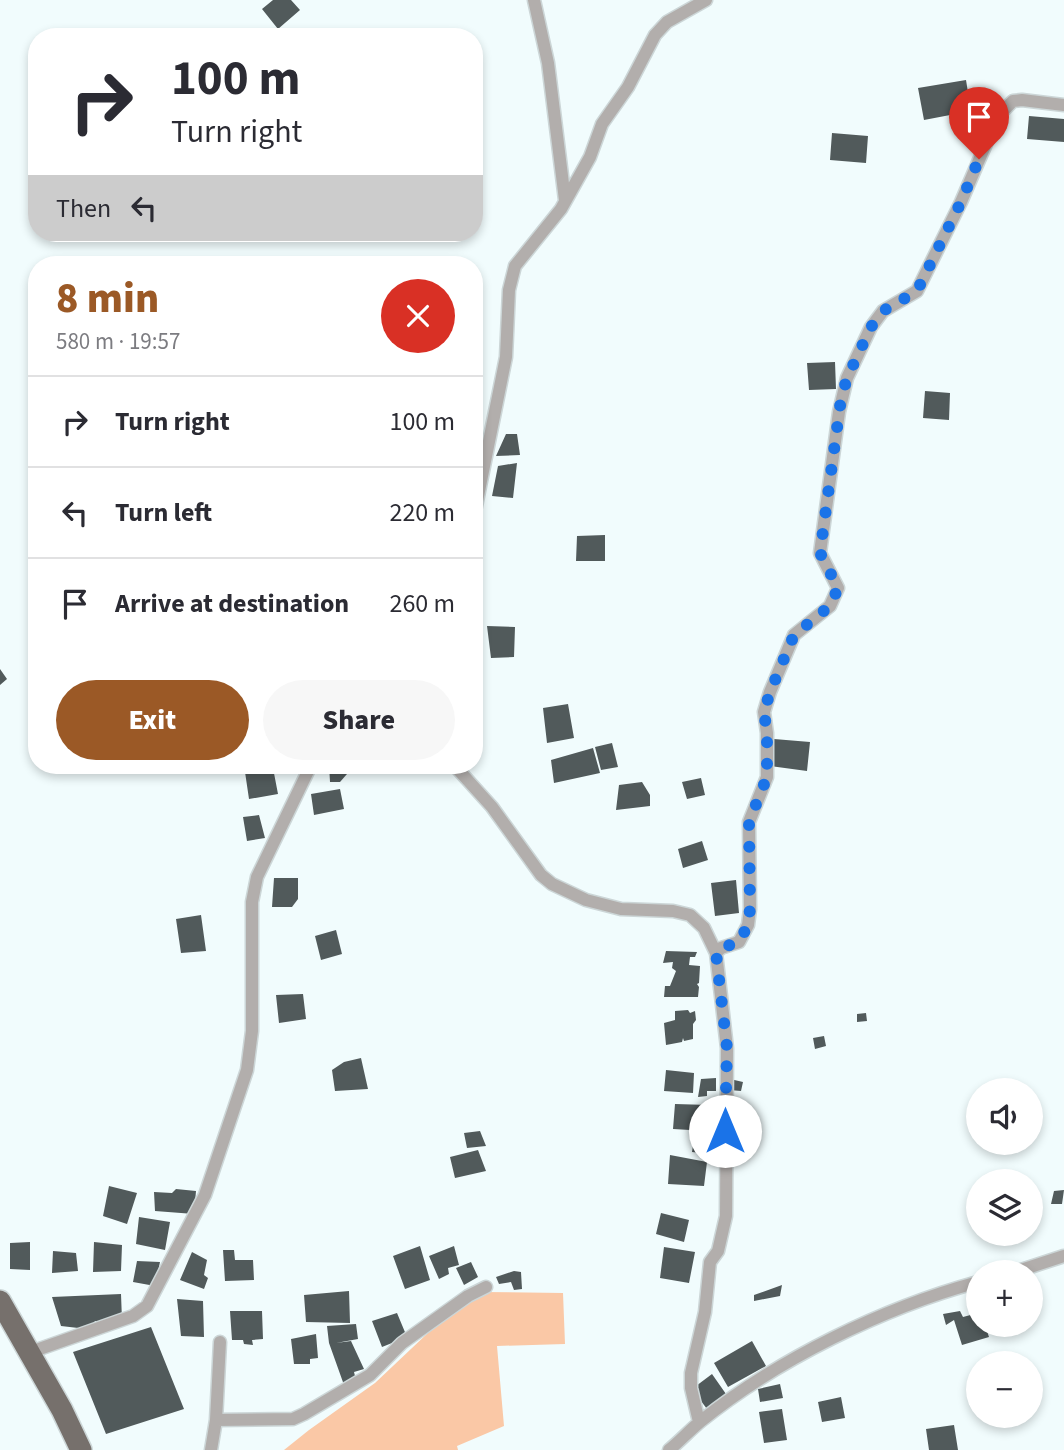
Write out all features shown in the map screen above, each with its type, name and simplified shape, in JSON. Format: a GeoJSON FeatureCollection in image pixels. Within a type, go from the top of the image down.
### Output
{"type":"FeatureCollection","features":[{"type":"Feature","properties":{"kind":"main road"},"geometry":{"type":"LineString","coordinates":[[0,1301],[62,1410],[81,1450]]}},
{"type":"Feature","properties":{"kind":"street"},"geometry":{"type":"LineString","coordinates":[[534,0],[548,63],[565,200]]}},
{"type":"Feature","properties":{"kind":"street"},"geometry":{"type":"LineString","coordinates":[[483,471],[506,357],[514,266],[561,209],[590,157],[602,124],[628,87],[655,35],[667,22],[706,0]]}},
{"type":"Feature","properties":{"kind":"street"},"geometry":{"type":"LineString","coordinates":[[716,953],[721,948],[739,942],[748,925],[749,822],[767,777],[764,712],[770,692],[794,635],[830,606],[838,588],[820,553],[839,412],[847,378],[871,327],[883,311],[917,291],[961,202],[998,116],[1013,102],[1022,100],[1064,105]]}},
{"type":"Feature","properties":{"kind":"street"},"geometry":{"type":"LineString","coordinates":[[28,1353],[132,1316],[147,1306],[205,1195],[247,1070],[252,1031],[252,902],[257,877],[307,774]]}},
{"type":"Feature","properties":{"kind":"street"},"geometry":{"type":"LineString","coordinates":[[462,774],[492,807],[541,875],[552,884],[586,900],[621,909],[673,911],[690,915],[704,928],[716,953],[727,1048],[726,1216],[718,1251],[710,1262],[705,1312],[691,1373],[691,1388],[699,1422]]}},
{"type":"Feature","properties":{"kind":"street"},"geometry":{"type":"LineString","coordinates":[[1043,1263],[1064,1256]]}},
{"type":"Feature","properties":{"kind":"street"},"geometry":{"type":"LineString","coordinates":[[669,1450],[699,1422],[788,1361],[933,1294],[966,1285]]}},
{"type":"Feature","properties":{"kind":"street"},"geometry":{"type":"LineString","coordinates":[[216,1420],[293,1419],[304,1414],[370,1374],[402,1343],[468,1296],[486,1287]]}},
{"type":"Feature","properties":{"kind":"street"},"geometry":{"type":"LineString","coordinates":[[211,1450],[216,1420],[220,1342]]}},
{"type":"Feature","properties":{"kind":"shaded area"},"geometry":{"type":"Polygon","coordinates":[[[482,1292],[563,1293],[565,1344],[497,1346],[504,1426],[457,1446],[458,1450],[284,1450],[375,1383],[430,1331],[482,1292]]]}},
{"type":"Feature","properties":{"kind":"building"},"geometry":{"type":"Polygon","coordinates":[[[273,0],[291,0],[300,10],[277,28],[262,9],[273,0]]]}},
{"type":"Feature","properties":{"kind":"building"},"geometry":{"type":"Polygon","coordinates":[[[966,80],[971,111],[924,120],[918,88],[966,80]]]}},
{"type":"Feature","properties":{"kind":"building"},"geometry":{"type":"Polygon","coordinates":[[[1029,116],[1064,119],[1064,142],[1027,139],[1029,116]]]}},
{"type":"Feature","properties":{"kind":"building"},"geometry":{"type":"Polygon","coordinates":[[[832,133],[868,136],[866,163],[830,160],[832,133]]]}},
{"type":"Feature","properties":{"kind":"building"},"geometry":{"type":"Polygon","coordinates":[[[835,362],[836,389],[809,390],[807,363],[835,362]]]}},
{"type":"Feature","properties":{"kind":"building"},"geometry":{"type":"Polygon","coordinates":[[[925,391],[950,393],[949,420],[923,418],[925,391]]]}},
{"type":"Feature","properties":{"kind":"building"},"geometry":{"type":"Polygon","coordinates":[[[506,434],[517,434],[520,455],[496,456],[506,434]]]}},
{"type":"Feature","properties":{"kind":"building"},"geometry":{"type":"Polygon","coordinates":[[[517,463],[513,498],[492,496],[498,466],[517,463]]]}},
{"type":"Feature","properties":{"kind":"building"},"geometry":{"type":"Polygon","coordinates":[[[605,535],[605,561],[576,561],[577,536],[605,535]]]}},
{"type":"Feature","properties":{"kind":"building"},"geometry":{"type":"Polygon","coordinates":[[[487,626],[515,627],[514,657],[491,658],[487,626]]]}},
{"type":"Feature","properties":{"kind":"building"},"geometry":{"type":"Polygon","coordinates":[[[0,669],[7,679],[0,685],[0,669]]]}},
{"type":"Feature","properties":{"kind":"building"},"geometry":{"type":"Polygon","coordinates":[[[568,704],[574,738],[547,743],[543,708],[568,704]]]}},
{"type":"Feature","properties":{"kind":"building"},"geometry":{"type":"Polygon","coordinates":[[[774,739],[810,742],[807,771],[770,766],[774,739]]]}},
{"type":"Feature","properties":{"kind":"building"},"geometry":{"type":"Polygon","coordinates":[[[612,743],[618,767],[601,770],[595,747],[612,743]]]}},
{"type":"Feature","properties":{"kind":"building"},"geometry":{"type":"Polygon","coordinates":[[[593,748],[600,773],[554,783],[551,760],[593,748]]]}},
{"type":"Feature","properties":{"kind":"building"},"geometry":{"type":"Polygon","coordinates":[[[245,774],[274,774],[278,794],[249,799],[245,774]]]}},
{"type":"Feature","properties":{"kind":"building"},"geometry":{"type":"Polygon","coordinates":[[[330,774],[347,774],[340,782],[330,782],[330,774]]]}},
{"type":"Feature","properties":{"kind":"building"},"geometry":{"type":"Polygon","coordinates":[[[701,778],[705,795],[687,799],[682,782],[701,778]]]}},
{"type":"Feature","properties":{"kind":"building"},"geometry":{"type":"Polygon","coordinates":[[[642,782],[650,795],[650,806],[616,810],[619,785],[642,782]]]}},
{"type":"Feature","properties":{"kind":"building"},"geometry":{"type":"Polygon","coordinates":[[[340,789],[344,809],[314,815],[311,794],[340,789]]]}},
{"type":"Feature","properties":{"kind":"building"},"geometry":{"type":"Polygon","coordinates":[[[259,815],[265,838],[247,841],[243,817],[259,815]]]}},
{"type":"Feature","properties":{"kind":"building"},"geometry":{"type":"Polygon","coordinates":[[[702,841],[708,860],[683,868],[678,849],[702,841]]]}},
{"type":"Feature","properties":{"kind":"building"},"geometry":{"type":"Polygon","coordinates":[[[274,878],[298,878],[298,899],[292,907],[272,907],[274,878]]]}},
{"type":"Feature","properties":{"kind":"building"},"geometry":{"type":"Polygon","coordinates":[[[736,880],[739,913],[715,916],[711,883],[736,880]]]}},
{"type":"Feature","properties":{"kind":"building"},"geometry":{"type":"Polygon","coordinates":[[[201,915],[206,951],[181,953],[176,919],[201,915]]]}},
{"type":"Feature","properties":{"kind":"building"},"geometry":{"type":"Polygon","coordinates":[[[336,930],[342,954],[321,960],[315,936],[336,930]]]}},
{"type":"Feature","properties":{"kind":"building"},"geometry":{"type":"Polygon","coordinates":[[[666,951],[697,952],[695,957],[690,957],[689,965],[700,966],[698,997],[664,997],[665,986],[670,986],[676,971],[672,968],[673,962],[663,963],[666,951]]]}},
{"type":"Feature","properties":{"kind":"building"},"geometry":{"type":"Polygon","coordinates":[[[303,994],[306,1019],[279,1023],[276,995],[303,994]]]}},
{"type":"Feature","properties":{"kind":"building"},"geometry":{"type":"Polygon","coordinates":[[[688,1010],[690,1013],[695,1011],[693,1039],[684,1041],[683,1038],[682,1042],[666,1045],[664,1023],[675,1020],[675,1011],[688,1010]]]}},
{"type":"Feature","properties":{"kind":"building"},"geometry":{"type":"Polygon","coordinates":[[[866,1013],[867,1021],[857,1022],[857,1014],[866,1013]]]}},
{"type":"Feature","properties":{"kind":"building"},"geometry":{"type":"Polygon","coordinates":[[[824,1036],[826,1046],[815,1049],[813,1038],[824,1036]]]}},
{"type":"Feature","properties":{"kind":"building"},"geometry":{"type":"Polygon","coordinates":[[[361,1058],[368,1089],[335,1091],[332,1070],[344,1062],[361,1058]]]}},
{"type":"Feature","properties":{"kind":"building"},"geometry":{"type":"Polygon","coordinates":[[[666,1070],[694,1073],[693,1093],[664,1091],[666,1070]]]}},
{"type":"Feature","properties":{"kind":"building"},"geometry":{"type":"Polygon","coordinates":[[[716,1078],[716,1091],[707,1091],[707,1096],[698,1097],[701,1079],[716,1078]]]}},
{"type":"Feature","properties":{"kind":"building"},"geometry":{"type":"Polygon","coordinates":[[[730,1079],[743,1082],[741,1091],[729,1090],[730,1079]]]}},
{"type":"Feature","properties":{"kind":"building"},"geometry":{"type":"Polygon","coordinates":[[[675,1104],[709,1105],[706,1120],[690,1130],[673,1129],[675,1104]]]}},
{"type":"Feature","properties":{"kind":"building"},"geometry":{"type":"Polygon","coordinates":[[[480,1131],[486,1146],[467,1148],[464,1133],[480,1131]]]}},
{"type":"Feature","properties":{"kind":"building"},"geometry":{"type":"Polygon","coordinates":[[[695,1133],[721,1134],[720,1155],[692,1152],[695,1133]]]}},
{"type":"Feature","properties":{"kind":"building"},"geometry":{"type":"Polygon","coordinates":[[[478,1150],[486,1171],[455,1178],[450,1157],[478,1150]]]}},
{"type":"Feature","properties":{"kind":"building"},"geometry":{"type":"Polygon","coordinates":[[[670,1155],[707,1162],[704,1186],[668,1184],[670,1155]]]}},
{"type":"Feature","properties":{"kind":"building"},"geometry":{"type":"Polygon","coordinates":[[[109,1186],[137,1193],[127,1224],[103,1216],[109,1186]]]}},
{"type":"Feature","properties":{"kind":"building"},"geometry":{"type":"Polygon","coordinates":[[[176,1189],[196,1191],[194,1214],[155,1211],[154,1192],[172,1193],[176,1189]]]}},
{"type":"Feature","properties":{"kind":"building"},"geometry":{"type":"Polygon","coordinates":[[[1064,1190],[1062,1204],[1051,1204],[1054,1191],[1064,1190]]]}},
{"type":"Feature","properties":{"kind":"building"},"geometry":{"type":"Polygon","coordinates":[[[661,1213],[689,1220],[684,1242],[656,1234],[661,1213]]]}},
{"type":"Feature","properties":{"kind":"building"},"geometry":{"type":"Polygon","coordinates":[[[139,1217],[170,1222],[165,1250],[136,1244],[139,1217]]]}},
{"type":"Feature","properties":{"kind":"building"},"geometry":{"type":"Polygon","coordinates":[[[30,1242],[30,1270],[10,1269],[10,1243],[30,1242]]]}},
{"type":"Feature","properties":{"kind":"building"},"geometry":{"type":"Polygon","coordinates":[[[94,1242],[122,1245],[121,1271],[93,1272],[94,1242]]]}},
{"type":"Feature","properties":{"kind":"building"},"geometry":{"type":"Polygon","coordinates":[[[420,1246],[430,1280],[405,1289],[393,1256],[420,1246]]]}},
{"type":"Feature","properties":{"kind":"building"},"geometry":{"type":"Polygon","coordinates":[[[454,1246],[459,1265],[448,1268],[449,1274],[439,1279],[429,1256],[454,1246]]]}},
{"type":"Feature","properties":{"kind":"building"},"geometry":{"type":"Polygon","coordinates":[[[664,1247],[695,1252],[689,1283],[660,1278],[664,1247]]]}},
{"type":"Feature","properties":{"kind":"building"},"geometry":{"type":"Polygon","coordinates":[[[223,1250],[234,1250],[235,1260],[253,1260],[254,1280],[225,1281],[223,1250]]]}},
{"type":"Feature","properties":{"kind":"building"},"geometry":{"type":"Polygon","coordinates":[[[53,1251],[76,1253],[78,1271],[52,1273],[53,1251]]]}},
{"type":"Feature","properties":{"kind":"building"},"geometry":{"type":"Polygon","coordinates":[[[192,1252],[207,1260],[204,1275],[208,1278],[204,1289],[180,1280],[192,1252]]]}},
{"type":"Feature","properties":{"kind":"building"},"geometry":{"type":"Polygon","coordinates":[[[137,1261],[160,1262],[155,1286],[133,1282],[137,1261]]]}},
{"type":"Feature","properties":{"kind":"building"},"geometry":{"type":"Polygon","coordinates":[[[471,1262],[478,1277],[464,1285],[456,1268],[471,1262]]]}},
{"type":"Feature","properties":{"kind":"building"},"geometry":{"type":"Polygon","coordinates":[[[514,1271],[521,1272],[522,1289],[514,1290],[511,1282],[499,1284],[496,1277],[514,1271]]]}},
{"type":"Feature","properties":{"kind":"building"},"geometry":{"type":"Polygon","coordinates":[[[782,1285],[780,1296],[754,1301],[754,1295],[782,1285]]]}},
{"type":"Feature","properties":{"kind":"building"},"geometry":{"type":"Polygon","coordinates":[[[349,1291],[350,1323],[306,1322],[304,1295],[349,1291]]]}},
{"type":"Feature","properties":{"kind":"building"},"geometry":{"type":"Polygon","coordinates":[[[121,1294],[122,1320],[95,1321],[93,1325],[88,1325],[87,1329],[61,1326],[52,1297],[121,1294]]]}},
{"type":"Feature","properties":{"kind":"building"},"geometry":{"type":"Polygon","coordinates":[[[177,1299],[203,1301],[204,1337],[181,1336],[177,1299]]]}},
{"type":"Feature","properties":{"kind":"building"},"geometry":{"type":"Polygon","coordinates":[[[230,1311],[262,1311],[263,1339],[252,1340],[253,1345],[244,1344],[243,1340],[232,1340],[230,1311]]]}},
{"type":"Feature","properties":{"kind":"building"},"geometry":{"type":"Polygon","coordinates":[[[960,1311],[963,1317],[966,1316],[966,1337],[989,1337],[962,1345],[954,1320],[946,1325],[943,1314],[960,1311]]]}},
{"type":"Feature","properties":{"kind":"building"},"geometry":{"type":"Polygon","coordinates":[[[397,1313],[407,1337],[382,1347],[372,1321],[397,1313]]]}},
{"type":"Feature","properties":{"kind":"building"},"geometry":{"type":"Polygon","coordinates":[[[356,1324],[358,1339],[336,1343],[351,1341],[364,1369],[354,1372],[356,1380],[344,1385],[329,1343],[327,1326],[356,1324]]]}},
{"type":"Feature","properties":{"kind":"building"},"geometry":{"type":"Polygon","coordinates":[[[151,1327],[184,1409],[106,1434],[73,1352],[151,1327]]]}},
{"type":"Feature","properties":{"kind":"building"},"geometry":{"type":"Polygon","coordinates":[[[316,1334],[318,1358],[310,1359],[310,1364],[294,1364],[291,1339],[316,1334]]]}},
{"type":"Feature","properties":{"kind":"building"},"geometry":{"type":"Polygon","coordinates":[[[752,1341],[766,1366],[728,1387],[714,1363],[752,1341]]]}},
{"type":"Feature","properties":{"kind":"building"},"geometry":{"type":"Polygon","coordinates":[[[712,1374],[726,1394],[707,1409],[692,1389],[712,1374]]]}},
{"type":"Feature","properties":{"kind":"building"},"geometry":{"type":"Polygon","coordinates":[[[780,1384],[783,1398],[760,1402],[758,1389],[780,1384]]]}},
{"type":"Feature","properties":{"kind":"building"},"geometry":{"type":"Polygon","coordinates":[[[841,1397],[845,1418],[822,1422],[818,1402],[841,1397]]]}},
{"type":"Feature","properties":{"kind":"building"},"geometry":{"type":"Polygon","coordinates":[[[782,1409],[787,1440],[764,1443],[759,1412],[782,1409]]]}},
{"type":"Feature","properties":{"kind":"building"},"geometry":{"type":"Polygon","coordinates":[[[954,1425],[958,1450],[929,1450],[926,1429],[954,1425]]]}},
{"type":"Feature","properties":{"kind":"route"},"geometry":{"type":"LineString","coordinates":[[725,1131],[727,1048],[716,953],[721,948],[739,942],[748,925],[749,822],[767,777],[764,712],[770,692],[794,635],[830,606],[838,588],[820,553],[820,542],[841,399],[847,378],[871,327],[883,311],[904,296],[917,291],[979,159]]}}]}
